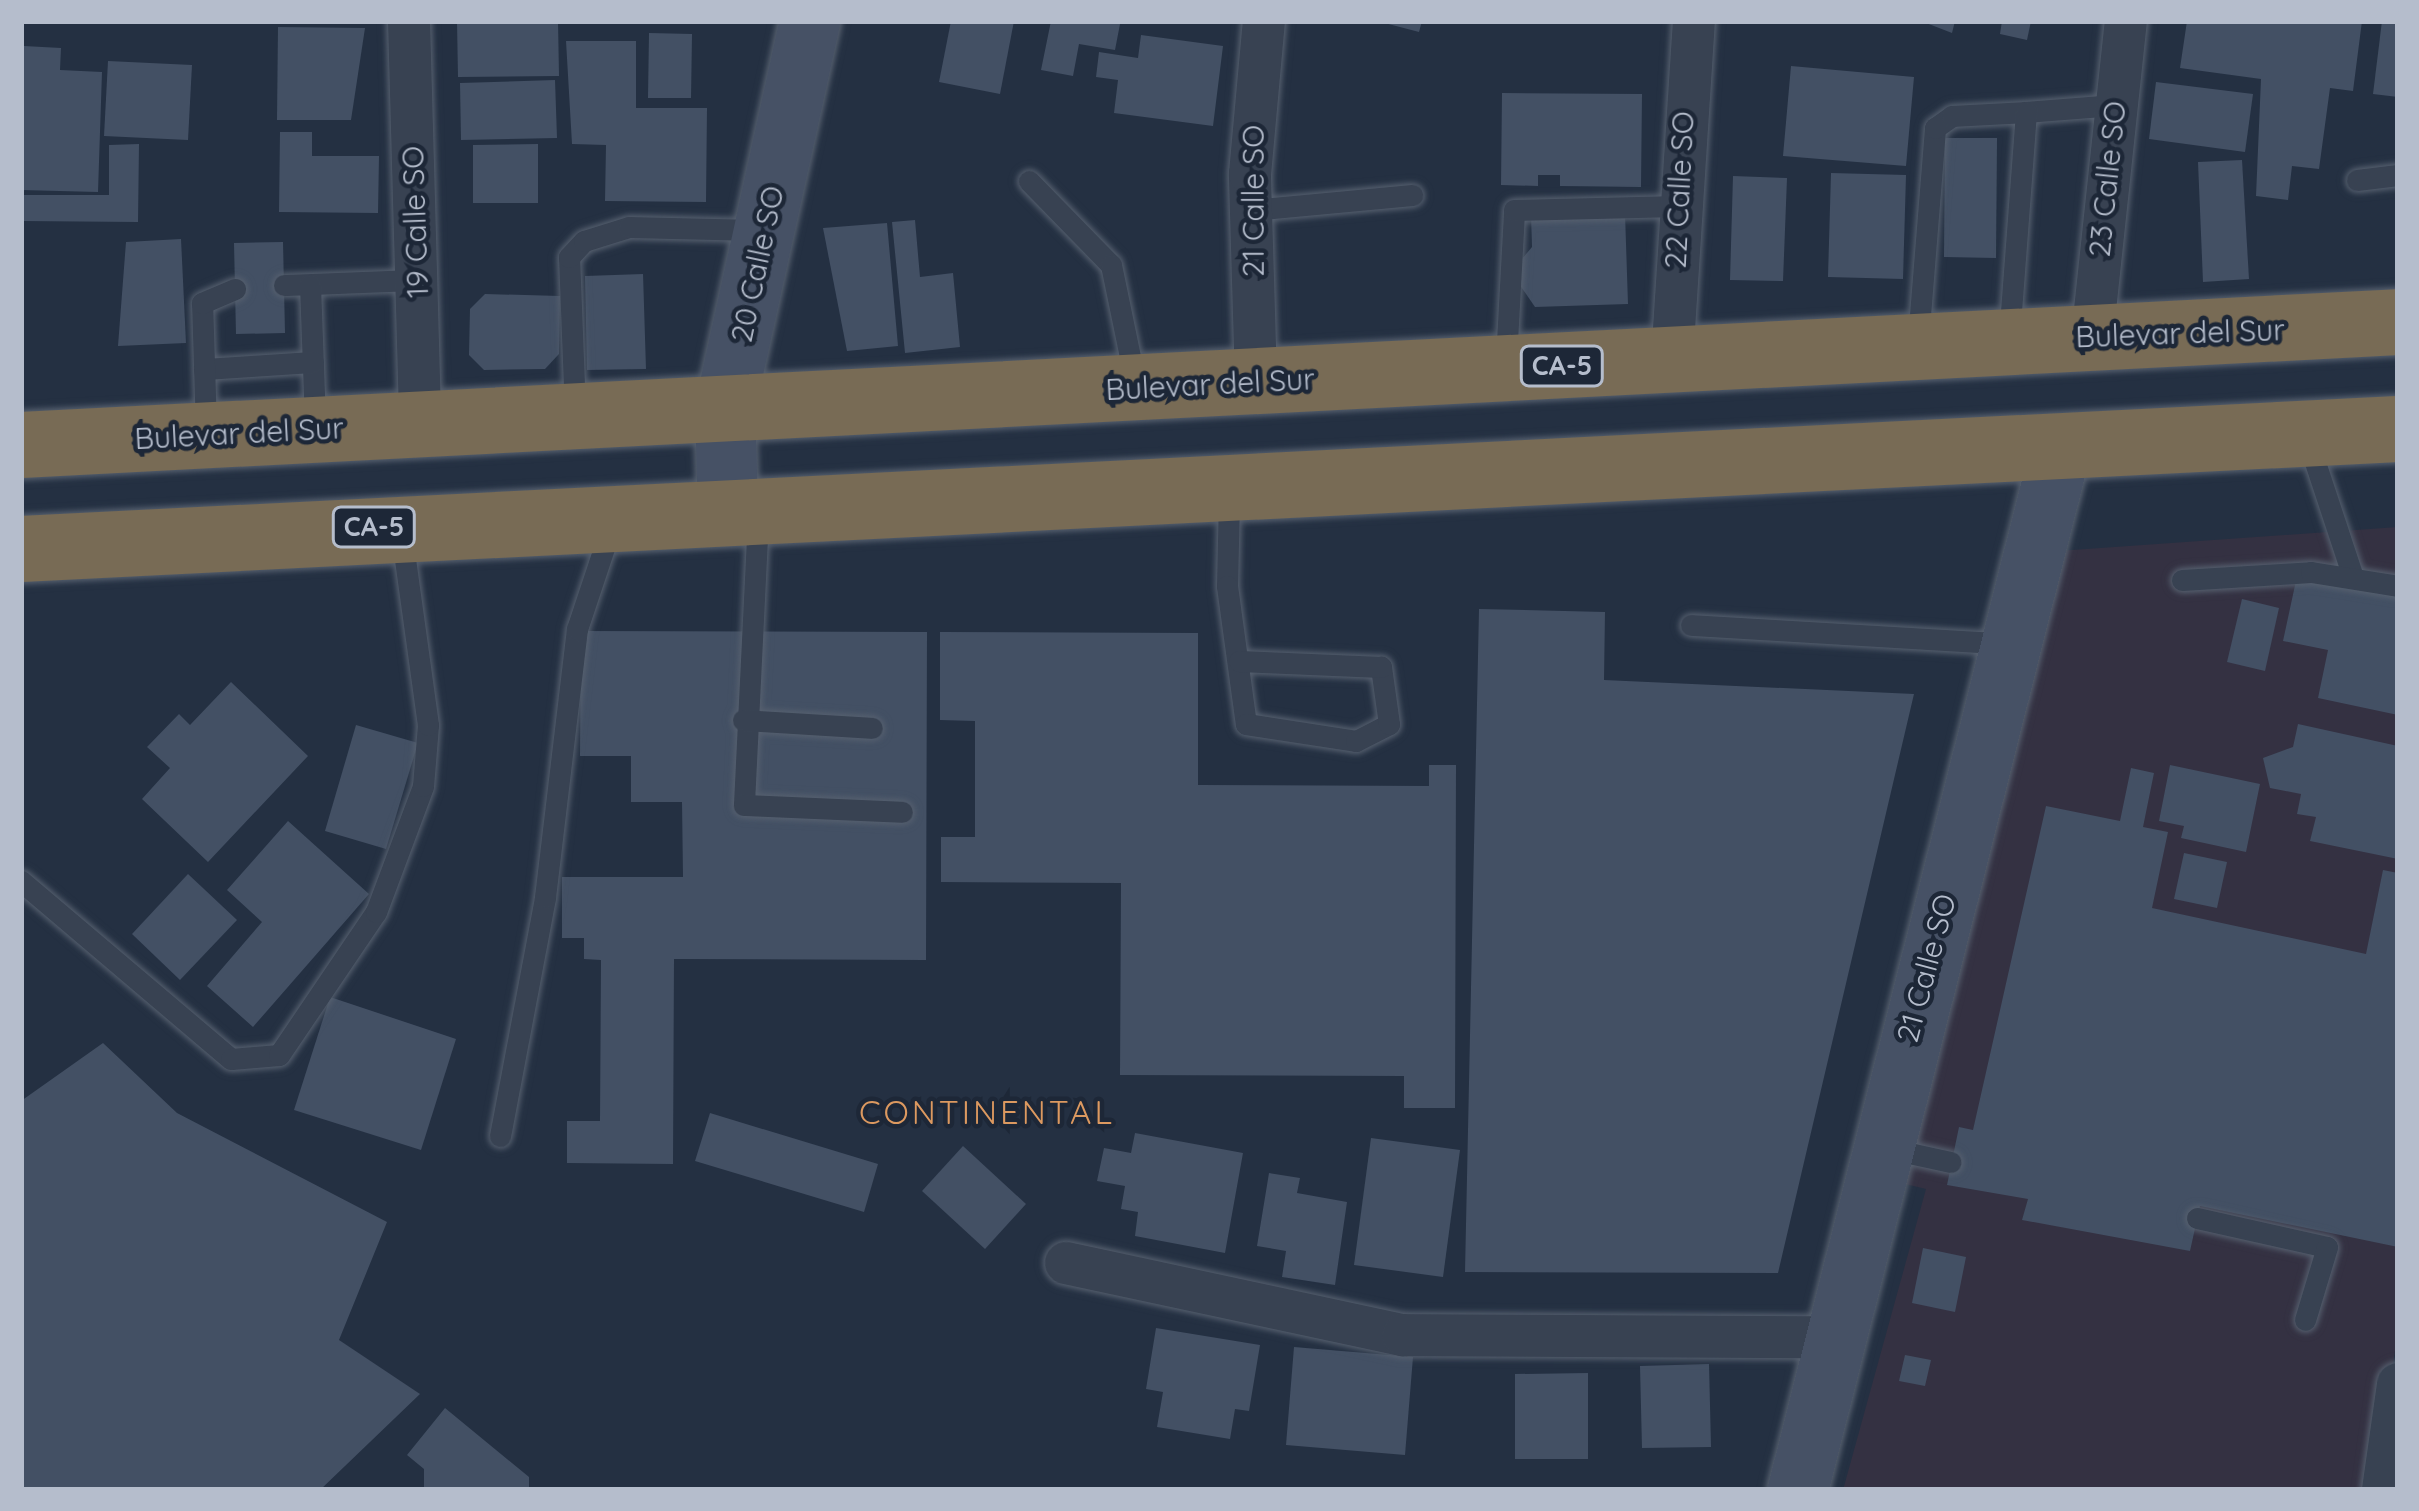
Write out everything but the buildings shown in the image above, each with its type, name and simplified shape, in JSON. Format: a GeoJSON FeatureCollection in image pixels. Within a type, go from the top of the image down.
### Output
{"type":"FeatureCollection","features":[{"type":"Feature","properties":{"kind":"highway","name":"Bulevar del Sur"},"geometry":{"type":"LineString","coordinates":[[21,445],[1672,360],[2009,337],[2092,338],[2398,322]]}},
{"type":"Feature","properties":{"kind":"highway","name":"CA-5"},"geometry":{"type":"LineString","coordinates":[[21,549],[400,525],[2398,430]]}},
{"type":"Feature","properties":{"kind":"street","name":"19 Calle SO"},"geometry":{"type":"LineString","coordinates":[[409,21],[420,424]]}},
{"type":"Feature","properties":{"kind":"street","name":"20 Calle SO"},"geometry":{"type":"LineString","coordinates":[[743,508],[725,408],[810,21]]}},
{"type":"Feature","properties":{"kind":"street","name":"21 Calle SO"},"geometry":{"type":"LineString","coordinates":[[1256,381],[1251,210],[1264,21]]}},
{"type":"Feature","properties":{"kind":"street","name":"22 Calle SO"},"geometry":{"type":"LineString","coordinates":[[1672,360],[1678,206],[1694,21]]}},
{"type":"Feature","properties":{"kind":"street","name":"23 Calle SO"},"geometry":{"type":"LineString","coordinates":[[2092,338],[2126,21]]}},
{"type":"Feature","properties":{"kind":"street","name":"21 Calle SO"},"geometry":{"type":"LineString","coordinates":[[1798,1490],[1880,1146],[2061,448]]}},
{"type":"Feature","properties":{"kind":"street"},"geometry":{"type":"LineString","coordinates":[[1066,1263],[1403,1335],[1838,1337]]}},
{"type":"Feature","properties":{"kind":"street"},"geometry":{"type":"LineString","coordinates":[[2383,1490],[2398,1384]]}},
{"type":"Feature","properties":{"kind":"lane"},"geometry":{"type":"LineString","coordinates":[[1918,345],[1935,128],[1952,116],[2114,106]]}},
{"type":"Feature","properties":{"kind":"lane"},"geometry":{"type":"LineString","coordinates":[[2009,337],[2026,112]]}},
{"type":"Feature","properties":{"kind":"lane"},"geometry":{"type":"LineString","coordinates":[[2356,180],[2398,175]]}},
{"type":"Feature","properties":{"kind":"lane"},"geometry":{"type":"LineString","coordinates":[[1029,181],[1111,265],[1136,387]]}},
{"type":"Feature","properties":{"kind":"lane"},"geometry":{"type":"LineString","coordinates":[[1251,210],[1412,195]]}},
{"type":"Feature","properties":{"kind":"lane"},"geometry":{"type":"LineString","coordinates":[[1506,368],[1514,209],[1678,206]]}},
{"type":"Feature","properties":{"kind":"lane"},"geometry":{"type":"LineString","coordinates":[[574,416],[569,257],[584,241],[629,227],[764,231]]}},
{"type":"Feature","properties":{"kind":"lane"},"geometry":{"type":"LineString","coordinates":[[284,285],[416,280]]}},
{"type":"Feature","properties":{"kind":"lane"},"geometry":{"type":"LineString","coordinates":[[310,284],[316,429]]}},
{"type":"Feature","properties":{"kind":"lane"},"geometry":{"type":"LineString","coordinates":[[207,435],[203,296],[235,289]]}},
{"type":"Feature","properties":{"kind":"lane"},"geometry":{"type":"LineString","coordinates":[[204,369],[313,362]]}},
{"type":"Feature","properties":{"kind":"lane"},"geometry":{"type":"LineString","coordinates":[[2306,434],[2353,577]]}},
{"type":"Feature","properties":{"kind":"lane"},"geometry":{"type":"LineString","coordinates":[[1229,484],[1239,661],[1251,728],[1356,741],[1389,724],[1381,667],[1239,661]]}},
{"type":"Feature","properties":{"kind":"lane"},"geometry":{"type":"LineString","coordinates":[[743,508],[739,786],[756,813],[902,812]]}},
{"type":"Feature","properties":{"kind":"lane"},"geometry":{"type":"LineString","coordinates":[[500,1136],[545,897],[577,628],[615,515]]}},
{"type":"Feature","properties":{"kind":"lane"},"geometry":{"type":"LineString","coordinates":[[21,881],[231,1059],[279,1055],[376,912],[423,786],[428,725],[400,525]]}},
{"type":"Feature","properties":{"kind":"lane"},"geometry":{"type":"LineString","coordinates":[[2182,580],[2353,577],[2398,586]]}},
{"type":"Feature","properties":{"kind":"lane"},"geometry":{"type":"LineString","coordinates":[[1691,625],[2010,644]]}},
{"type":"Feature","properties":{"kind":"lane"},"geometry":{"type":"LineString","coordinates":[[743,720],[872,728]]}},
{"type":"Feature","properties":{"kind":"lane"},"geometry":{"type":"LineString","coordinates":[[1880,1146],[1951,1162]]}},
{"type":"Feature","properties":{"kind":"lane"},"geometry":{"type":"LineString","coordinates":[[2197,1219],[2326,1247],[2305,1321]]}},
{"type":"Feature","properties":{"kind":"shaded area"},"geometry":{"type":"Polygon","coordinates":[[[2398,527],[2398,1331],[2374,1490],[1843,1490],[1926,1189],[1901,1183],[2044,552],[2398,527]]]}},
{"type":"Feature","properties":{"kind":"district","name":"CONTINENTAL"},"geometry":{"type":"Point","coordinates":[987,1112]}}]}
